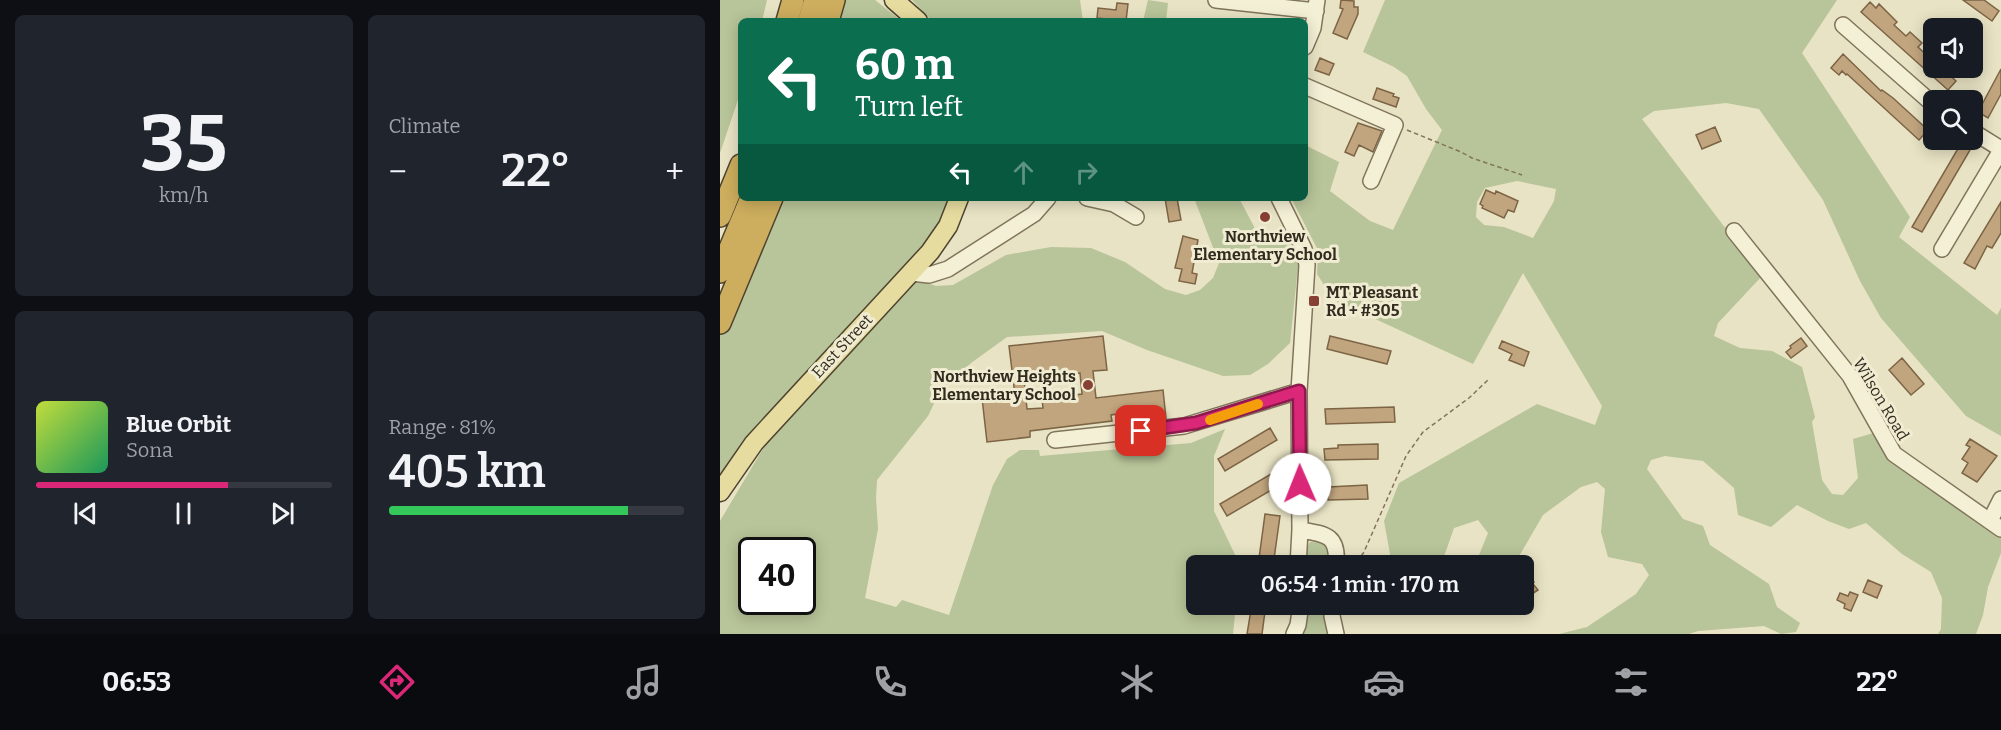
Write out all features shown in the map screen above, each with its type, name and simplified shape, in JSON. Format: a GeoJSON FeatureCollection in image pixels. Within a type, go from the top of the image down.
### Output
{"type":"FeatureCollection","features":[{"type":"Feature","properties":{"kind":"highway"},"geometry":{"type":"LineString","coordinates":[[788,18],[793,0]]}},
{"type":"Feature","properties":{"kind":"highway"},"geometry":{"type":"LineString","coordinates":[[810,18],[815,0]]}},
{"type":"Feature","properties":{"kind":"highway"},"geometry":{"type":"LineString","coordinates":[[829,18],[834,0]]}},
{"type":"Feature","properties":{"kind":"highway"},"geometry":{"type":"LineString","coordinates":[[720,216],[738,172]]}},
{"type":"Feature","properties":{"kind":"highway"},"geometry":{"type":"LineString","coordinates":[[720,272],[750,201]]}},
{"type":"Feature","properties":{"kind":"highway"},"geometry":{"type":"LineString","coordinates":[[720,323],[771,201]]}},
{"type":"Feature","properties":{"kind":"main road","name":"East Street"},"geometry":{"type":"LineString","coordinates":[[720,492],[754,443],[930,252],[948,226],[958,201]]}},
{"type":"Feature","properties":{"kind":"street"},"geometry":{"type":"LineString","coordinates":[[1216,0],[1317,6],[1308,40]]}},
{"type":"Feature","properties":{"kind":"street"},"geometry":{"type":"LineString","coordinates":[[1843,25],[1923,95]]}},
{"type":"Feature","properties":{"kind":"street"},"geometry":{"type":"LineString","coordinates":[[1308,87],[1395,125],[1371,181]]}},
{"type":"Feature","properties":{"kind":"street"},"geometry":{"type":"LineString","coordinates":[[1942,249],[2001,150],[1983,138]]}},
{"type":"Feature","properties":{"kind":"street"},"geometry":{"type":"LineString","coordinates":[[1034,214],[1045,201]]}},
{"type":"Feature","properties":{"kind":"street"},"geometry":{"type":"LineString","coordinates":[[911,273],[929,275],[948,269],[1055,201]]}},
{"type":"Feature","properties":{"kind":"street"},"geometry":{"type":"LineString","coordinates":[[1100,201],[1114,204],[1136,217]]}},
{"type":"Feature","properties":{"kind":"street"},"geometry":{"type":"LineString","coordinates":[[1280,201],[1304,249],[1307,265],[1299,391],[1299,555]]}},
{"type":"Feature","properties":{"kind":"street","name":"Wilson Road"},"geometry":{"type":"LineString","coordinates":[[1734,231],[1850,376],[1894,454],[1995,525]]}},
{"type":"Feature","properties":{"kind":"street"},"geometry":{"type":"LineString","coordinates":[[1055,440],[1184,426],[1299,391]]}},
{"type":"Feature","properties":{"kind":"street"},"geometry":{"type":"LineString","coordinates":[[1995,525],[2001,499]]}},
{"type":"Feature","properties":{"kind":"street"},"geometry":{"type":"LineString","coordinates":[[1300,530],[1326,534],[1334,542],[1338,555]]}},
{"type":"Feature","properties":{"kind":"street"},"geometry":{"type":"LineString","coordinates":[[1287,634],[1290,615]]}},
{"type":"Feature","properties":{"kind":"street"},"geometry":{"type":"LineString","coordinates":[[1294,634],[1299,615]]}},
{"type":"Feature","properties":{"kind":"street"},"geometry":{"type":"LineString","coordinates":[[1332,615],[1336,634]]}},
{"type":"Feature","properties":{"kind":"path"},"geometry":{"type":"LineString","coordinates":[[1395,125],[1472,158],[1522,175]]}},
{"type":"Feature","properties":{"kind":"path"},"geometry":{"type":"LineString","coordinates":[[1362,555],[1406,456],[1423,432],[1469,398],[1489,379]]}},
{"type":"Feature","properties":{"kind":"green space"},"geometry":{"type":"Polygon","coordinates":[[[720,0],[767,0],[763,18],[738,18],[738,100],[720,153],[720,0]]]}},
{"type":"Feature","properties":{"kind":"green space"},"geometry":{"type":"Polygon","coordinates":[[[834,0],[875,0],[898,18],[829,18],[834,0]]]}},
{"type":"Feature","properties":{"kind":"green space"},"geometry":{"type":"Polygon","coordinates":[[[912,0],[1080,0],[1083,18],[929,18],[912,0]]]}},
{"type":"Feature","properties":{"kind":"green space"},"geometry":{"type":"Polygon","coordinates":[[[1148,0],[1168,3],[1166,18],[1144,18],[1148,0]]]}},
{"type":"Feature","properties":{"kind":"green space"},"geometry":{"type":"Polygon","coordinates":[[[1385,0],[1837,0],[1802,53],[1910,217],[1899,237],[1997,315],[2001,308],[2001,436],[1966,416],[1881,318],[1860,281],[1823,200],[1759,109],[1726,103],[1654,111],[1642,119],[1762,276],[1718,323],[1714,336],[1740,348],[1772,351],[1802,367],[1815,417],[1812,422],[1822,480],[1832,494],[1843,495],[1858,478],[1853,439],[1877,432],[2001,533],[2001,553],[1988,587],[1983,615],[1976,634],[1938,634],[1941,629],[1942,598],[1931,572],[1902,554],[1866,523],[1849,529],[1797,505],[1771,527],[1738,515],[1734,488],[1703,461],[1665,456],[1651,460],[1647,469],[1683,519],[1703,526],[1710,545],[1769,584],[1777,607],[1800,623],[1796,632],[1781,634],[1764,626],[1698,631],[1689,634],[1559,634],[1587,627],[1636,594],[1649,575],[1642,564],[1608,557],[1601,532],[1605,489],[1597,482],[1581,487],[1543,515],[1520,555],[1479,555],[1488,533],[1478,520],[1454,528],[1445,555],[1390,555],[1384,521],[1399,483],[1537,404],[1595,425],[1602,406],[1523,273],[1473,364],[1334,300],[1317,274],[1318,250],[1293,201],[1308,201],[1308,146],[1339,162],[1330,191],[1370,221],[1393,230],[1442,130],[1426,109],[1407,76],[1363,52],[1385,0]],[[1517,181],[1485,188],[1477,202],[1476,217],[1484,225],[1504,227],[1533,238],[1554,201],[1556,189],[1517,181]]]}},
{"type":"Feature","properties":{"kind":"green space"},"geometry":{"type":"Polygon","coordinates":[[[906,9],[915,18],[900,18],[906,9]]]}},
{"type":"Feature","properties":{"kind":"green space"},"geometry":{"type":"Polygon","coordinates":[[[771,201],[958,201],[948,226],[720,492],[720,323],[771,201]]]}},
{"type":"Feature","properties":{"kind":"green space"},"geometry":{"type":"Polygon","coordinates":[[[1195,201],[1241,201],[1261,240],[1286,229],[1299,257],[1290,343],[1268,364],[1250,375],[1223,376],[1147,350],[1102,331],[1007,337],[971,363],[940,391],[928,416],[877,480],[878,529],[865,598],[896,607],[902,600],[949,615],[993,485],[1007,459],[1020,450],[1039,450],[1040,456],[1191,443],[1225,429],[1214,456],[1214,511],[1235,555],[1186,555],[1186,615],[1235,615],[1233,634],[720,634],[720,521],[767,442],[918,280],[936,286],[953,285],[1006,255],[1051,247],[1091,248],[1125,262],[1165,289],[1186,295],[1200,290],[1213,278],[1219,263],[1195,201]]]}},
{"type":"Feature","properties":{"kind":"green space"},"geometry":{"type":"Polygon","coordinates":[[[1310,542],[1320,543],[1327,547],[1330,555],[1306,555],[1310,542]]]}},
{"type":"Feature","properties":{"kind":"green space"},"geometry":{"type":"Polygon","coordinates":[[[1303,615],[1325,615],[1328,634],[1299,634],[1303,615]]]}},
{"type":"Feature","properties":{"kind":"building"},"geometry":{"type":"Polygon","coordinates":[[[1341,0],[1354,1],[1354,7],[1358,7],[1358,14],[1347,39],[1333,33],[1343,9],[1340,8],[1341,0]]]}},
{"type":"Feature","properties":{"kind":"building"},"geometry":{"type":"Polygon","coordinates":[[[1963,0],[1984,0],[1999,11],[1992,21],[1963,0]]]}},
{"type":"Feature","properties":{"kind":"building"},"geometry":{"type":"Polygon","coordinates":[[[1870,2],[1876,8],[1879,4],[1897,22],[1894,25],[1906,36],[1910,32],[1922,43],[1918,47],[1923,52],[1923,68],[1861,12],[1870,2]]]}},
{"type":"Feature","properties":{"kind":"building"},"geometry":{"type":"Polygon","coordinates":[[[1117,3],[1128,4],[1126,18],[1097,18],[1098,8],[1116,10],[1117,3]]]}},
{"type":"Feature","properties":{"kind":"building"},"geometry":{"type":"Polygon","coordinates":[[[1843,54],[1881,91],[1893,98],[1923,125],[1923,136],[1919,140],[1847,74],[1842,71],[1839,75],[1831,68],[1843,54]]]}},
{"type":"Feature","properties":{"kind":"building"},"geometry":{"type":"Polygon","coordinates":[[[1320,58],[1334,64],[1329,75],[1315,70],[1320,58]]]}},
{"type":"Feature","properties":{"kind":"building"},"geometry":{"type":"Polygon","coordinates":[[[2001,69],[2001,94],[1988,118],[1983,115],[1983,103],[2001,69]]]}},
{"type":"Feature","properties":{"kind":"building"},"geometry":{"type":"Polygon","coordinates":[[[1935,78],[1953,78],[1956,81],[1948,90],[1935,78]]]}},
{"type":"Feature","properties":{"kind":"building"},"geometry":{"type":"Polygon","coordinates":[[[1377,88],[1399,98],[1396,107],[1373,99],[1377,88]]]}},
{"type":"Feature","properties":{"kind":"building"},"geometry":{"type":"Polygon","coordinates":[[[1358,123],[1382,131],[1373,152],[1359,145],[1354,156],[1345,152],[1358,123]]]}},
{"type":"Feature","properties":{"kind":"building"},"geometry":{"type":"Polygon","coordinates":[[[1715,127],[1721,141],[1702,149],[1696,135],[1715,127]]]}},
{"type":"Feature","properties":{"kind":"building"},"geometry":{"type":"Polygon","coordinates":[[[1957,150],[1970,150],[1922,232],[1912,227],[1957,150]]]}},
{"type":"Feature","properties":{"kind":"building"},"geometry":{"type":"Polygon","coordinates":[[[1486,190],[1495,194],[1496,191],[1518,201],[1514,212],[1508,210],[1504,218],[1482,208],[1480,204],[1486,190]]]}},
{"type":"Feature","properties":{"kind":"building"},"geometry":{"type":"Polygon","coordinates":[[[1166,201],[1178,201],[1181,220],[1169,222],[1166,201]]]}},
{"type":"Feature","properties":{"kind":"building"},"geometry":{"type":"Polygon","coordinates":[[[2001,202],[2001,233],[1992,248],[1987,246],[1975,269],[1964,263],[2001,202]]]}},
{"type":"Feature","properties":{"kind":"building"},"geometry":{"type":"Polygon","coordinates":[[[1183,236],[1198,240],[1192,273],[1197,274],[1195,284],[1179,281],[1182,269],[1175,268],[1183,236]]]}},
{"type":"Feature","properties":{"kind":"building","name":"Northview Heights Elementary School"},"geometry":{"type":"Polygon","coordinates":[[[1103,336],[1107,370],[1093,371],[1096,398],[1163,390],[1166,418],[1151,420],[1150,410],[1111,415],[1112,421],[1030,431],[1030,437],[987,442],[982,398],[1015,395],[1009,346],[1103,336]],[[1080,373],[1024,379],[1027,409],[1043,408],[1042,399],[1082,394],[1080,373]]]}},
{"type":"Feature","properties":{"kind":"building"},"geometry":{"type":"Polygon","coordinates":[[[1330,336],[1391,351],[1387,364],[1327,349],[1330,336]]]}},
{"type":"Feature","properties":{"kind":"building"},"geometry":{"type":"Polygon","coordinates":[[[1801,338],[1807,346],[1791,358],[1786,352],[1801,338]]]}},
{"type":"Feature","properties":{"kind":"building"},"geometry":{"type":"Polygon","coordinates":[[[1502,341],[1529,352],[1524,366],[1509,360],[1512,354],[1499,348],[1502,341]]]}},
{"type":"Feature","properties":{"kind":"building"},"geometry":{"type":"Polygon","coordinates":[[[1902,358],[1924,384],[1911,395],[1889,370],[1902,358]]]}},
{"type":"Feature","properties":{"kind":"building"},"geometry":{"type":"Polygon","coordinates":[[[1394,407],[1395,422],[1326,424],[1325,409],[1394,407]]]}},
{"type":"Feature","properties":{"kind":"building"},"geometry":{"type":"Polygon","coordinates":[[[1270,428],[1277,440],[1225,471],[1218,459],[1270,428]]]}},
{"type":"Feature","properties":{"kind":"building"},"geometry":{"type":"Polygon","coordinates":[[[1970,439],[1997,456],[1977,482],[1962,473],[1968,463],[1962,459],[1970,447],[1966,445],[1970,439]]]}},
{"type":"Feature","properties":{"kind":"building"},"geometry":{"type":"Polygon","coordinates":[[[1378,444],[1378,459],[1325,460],[1324,449],[1338,448],[1338,445],[1378,444]]]}},
{"type":"Feature","properties":{"kind":"building"},"geometry":{"type":"Polygon","coordinates":[[[1271,474],[1278,486],[1227,516],[1220,504],[1271,474]]]}},
{"type":"Feature","properties":{"kind":"building"},"geometry":{"type":"Polygon","coordinates":[[[1367,485],[1368,499],[1328,500],[1328,487],[1367,485]]]}},
{"type":"Feature","properties":{"kind":"building"},"geometry":{"type":"Polygon","coordinates":[[[1265,514],[1280,516],[1275,555],[1259,555],[1265,514]]]}},
{"type":"Feature","properties":{"kind":"building"},"geometry":{"type":"Polygon","coordinates":[[[1868,580],[1882,586],[1877,598],[1863,592],[1868,580]]]}},
{"type":"Feature","properties":{"kind":"building"},"geometry":{"type":"Polygon","coordinates":[[[1850,592],[1858,595],[1851,611],[1844,608],[1845,604],[1837,600],[1840,593],[1848,596],[1850,592]]]}},
{"type":"Feature","properties":{"kind":"building"},"geometry":{"type":"Polygon","coordinates":[[[1250,615],[1265,615],[1262,634],[1247,634],[1250,615]]]}},
{"type":"Feature","properties":{"kind":"slow traffic"},"geometry":{"type":"LineString","coordinates":[[1210,420],[1258,404]]}},
{"type":"Feature","properties":{"kind":"place","name":"Northview Elementary School"},"geometry":{"type":"Point","coordinates":[1265,217]}},
{"type":"Feature","properties":{"kind":"place","name":"MT Pleasant Rd + #305"},"geometry":{"type":"Point","coordinates":[1314,301]}},
{"type":"Feature","properties":{"kind":"place","name":"Northview Heights Elementary School"},"geometry":{"type":"Point","coordinates":[1088,385]}},
{"type":"Feature","properties":{"kind":"route"},"geometry":{"type":"LineString","coordinates":[[1141,431],[1184,426],[1208,420],[1299,391],[1300,484]]}}]}
